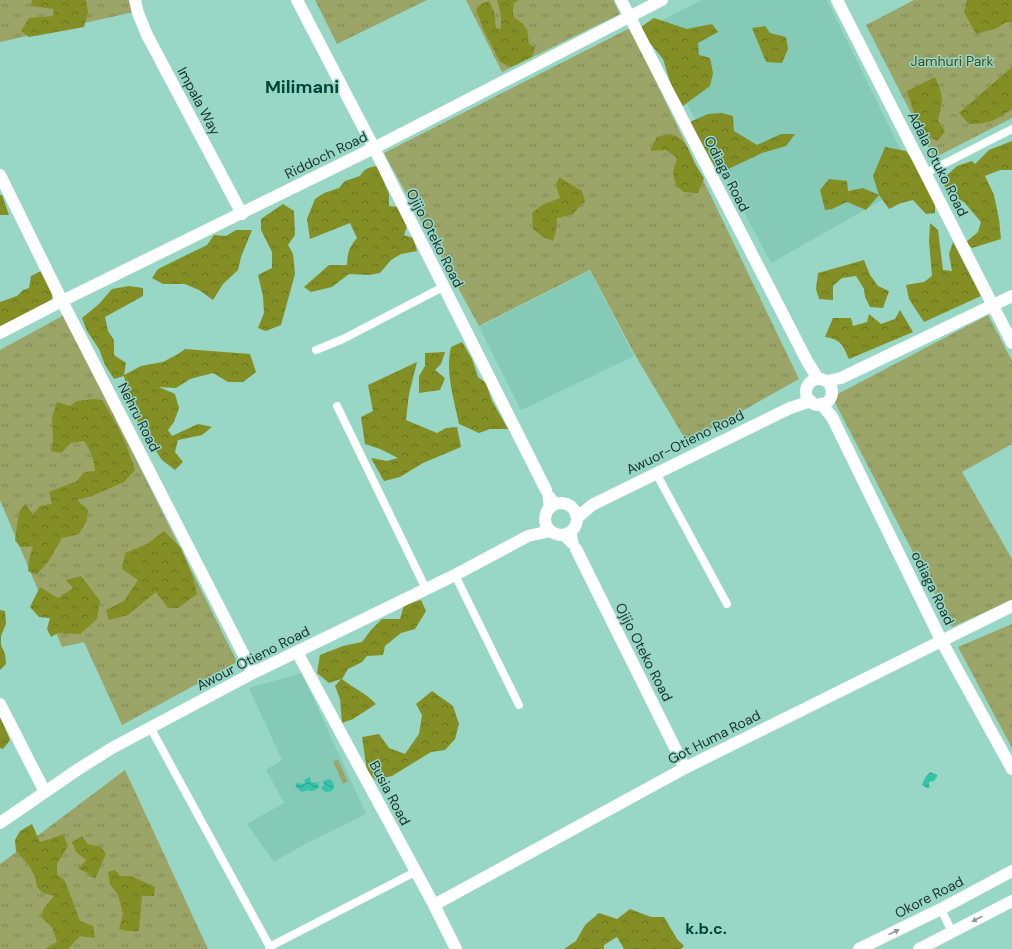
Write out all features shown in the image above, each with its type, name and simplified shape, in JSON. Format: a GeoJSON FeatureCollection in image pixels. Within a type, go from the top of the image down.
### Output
{"type":"FeatureCollection","features":[{"type":"Feature","properties":{"kind":"street","name":"Impala Way"},"geometry":{"type":"LineString","coordinates":[[135,0],[138,13],[147,35],[242,214]]}},
{"type":"Feature","properties":{"kind":"street","name":"Ojijo Oteko Road"},"geometry":{"type":"LineString","coordinates":[[297,0],[374,148],[553,506]]}},
{"type":"Feature","properties":{"kind":"street","name":"Odiaga Road"},"geometry":{"type":"LineString","coordinates":[[621,0],[807,361],[820,392]]}},
{"type":"Feature","properties":{"kind":"street","name":"Riddoch Road"},"geometry":{"type":"LineString","coordinates":[[0,333],[374,148],[662,0]]}},
{"type":"Feature","properties":{"kind":"street","name":"Adala Otuko Road"},"geometry":{"type":"LineString","coordinates":[[837,0],[1012,342]]}},
{"type":"Feature","properties":{"kind":"street"},"geometry":{"type":"LineString","coordinates":[[926,173],[1012,129]]}},
{"type":"Feature","properties":{"kind":"street","name":"Nehru Road"},"geometry":{"type":"LineString","coordinates":[[0,175],[62,301],[253,673]]}},
{"type":"Feature","properties":{"kind":"street"},"geometry":{"type":"LineString","coordinates":[[316,350],[343,339],[443,287]]}},
{"type":"Feature","properties":{"kind":"street"},"geometry":{"type":"LineString","coordinates":[[820,392],[841,378],[1012,296]]}},
{"type":"Feature","properties":{"kind":"street","name":"Awuor-Otieno Road"},"geometry":{"type":"LineString","coordinates":[[553,506],[565,504],[574,513],[820,392]]}},
{"type":"Feature","properties":{"kind":"street","name":"odiaga Road"},"geometry":{"type":"LineString","coordinates":[[820,392],[942,642],[1012,770]]}},
{"type":"Feature","properties":{"kind":"street"},"geometry":{"type":"LineString","coordinates":[[337,406],[426,589]]}},
{"type":"Feature","properties":{"kind":"street"},"geometry":{"type":"LineString","coordinates":[[656,472],[727,604]]}},
{"type":"Feature","properties":{"kind":"street"},"geometry":{"type":"LineString","coordinates":[[553,506],[545,518],[547,526],[553,533],[567,533],[576,525],[574,513]]}},
{"type":"Feature","properties":{"kind":"street","name":"Awour Otieno Road"},"geometry":{"type":"LineString","coordinates":[[0,823],[112,748],[253,673],[455,575],[547,526]]}},
{"type":"Feature","properties":{"kind":"street","name":"Ojijo Oteko Road"},"geometry":{"type":"LineString","coordinates":[[567,533],[685,768]]}},
{"type":"Feature","properties":{"kind":"street"},"geometry":{"type":"LineString","coordinates":[[455,575],[519,705]]}},
{"type":"Feature","properties":{"kind":"street","name":"Got Huma Road"},"geometry":{"type":"LineString","coordinates":[[434,905],[685,768],[1012,606]]}},
{"type":"Feature","properties":{"kind":"street","name":"Busia Road"},"geometry":{"type":"LineString","coordinates":[[297,652],[434,905],[456,949]]}},
{"type":"Feature","properties":{"kind":"street"},"geometry":{"type":"LineString","coordinates":[[0,704],[45,792]]}},
{"type":"Feature","properties":{"kind":"street"},"geometry":{"type":"LineString","coordinates":[[150,728],[270,948],[415,872]]}},
{"type":"Feature","properties":{"kind":"street","name":"Okore Road"},"geometry":{"type":"LineString","coordinates":[[859,949],[1012,872]]}},
{"type":"Feature","properties":{"kind":"street"},"geometry":{"type":"LineString","coordinates":[[919,949],[1012,901]]}},
{"type":"Feature","properties":{"kind":"street"},"geometry":{"type":"LineString","coordinates":[[941,909],[952,932]]}},
{"type":"Feature","properties":{"kind":"shaded area"},"geometry":{"type":"Polygon","coordinates":[[[702,0],[827,0],[916,181],[771,263],[647,28],[702,0]]]}},
{"type":"Feature","properties":{"kind":"shaded area"},"geometry":{"type":"Polygon","coordinates":[[[590,271],[634,356],[521,410],[479,327],[590,271]]]}},
{"type":"Feature","properties":{"kind":"shaded area"},"geometry":{"type":"Polygon","coordinates":[[[302,673],[366,814],[305,844],[274,862],[247,824],[284,803],[266,770],[282,760],[249,688],[302,673]]]}},
{"type":"Feature","properties":{"kind":"green space"},"geometry":{"type":"Polygon","coordinates":[[[0,0],[132,0],[134,12],[0,42],[0,0]]]}},
{"type":"Feature","properties":{"kind":"green space"},"geometry":{"type":"Polygon","coordinates":[[[32,0],[86,0],[88,12],[84,27],[29,37],[21,31],[29,18],[53,16],[54,9],[31,6],[32,0]]]}},
{"type":"Feature","properties":{"kind":"green space"},"geometry":{"type":"Polygon","coordinates":[[[315,0],[427,0],[337,44],[315,0]]]}},
{"type":"Feature","properties":{"kind":"green space"},"geometry":{"type":"Polygon","coordinates":[[[466,0],[613,0],[620,14],[502,72],[466,0]]]}},
{"type":"Feature","properties":{"kind":"green space"},"geometry":{"type":"Polygon","coordinates":[[[497,0],[519,0],[514,3],[514,16],[526,28],[529,45],[535,47],[532,57],[511,67],[500,62],[483,29],[476,9],[481,4],[489,1],[494,11],[496,28],[501,29],[501,14],[497,0]]]}},
{"type":"Feature","properties":{"kind":"green space","name":"Jamhuri Park"},"geometry":{"type":"Polygon","coordinates":[[[914,0],[1012,0],[1012,118],[934,158],[866,25],[914,0]]]}},
{"type":"Feature","properties":{"kind":"green space"},"geometry":{"type":"Polygon","coordinates":[[[967,0],[1012,0],[1012,23],[1007,22],[995,29],[976,34],[964,12],[967,0]]]}},
{"type":"Feature","properties":{"kind":"green space"},"geometry":{"type":"Polygon","coordinates":[[[654,18],[687,29],[712,24],[718,32],[698,43],[699,55],[710,58],[713,73],[710,86],[683,106],[671,85],[663,59],[649,42],[641,27],[654,18]]]}},
{"type":"Feature","properties":{"kind":"green space"},"geometry":{"type":"Polygon","coordinates":[[[765,26],[770,33],[786,37],[788,49],[782,63],[766,62],[752,28],[765,26]]]}},
{"type":"Feature","properties":{"kind":"green space"},"geometry":{"type":"Polygon","coordinates":[[[630,28],[799,379],[687,442],[635,355],[590,270],[479,326],[384,153],[630,28]]]}},
{"type":"Feature","properties":{"kind":"green space"},"geometry":{"type":"Polygon","coordinates":[[[1012,67],[1012,109],[992,121],[969,124],[959,113],[1012,67]]]}},
{"type":"Feature","properties":{"kind":"green space"},"geometry":{"type":"Polygon","coordinates":[[[935,77],[942,98],[938,120],[945,132],[937,141],[920,132],[907,91],[935,77]]]}},
{"type":"Feature","properties":{"kind":"green space"},"geometry":{"type":"Polygon","coordinates":[[[722,113],[733,116],[734,131],[757,145],[781,134],[795,134],[786,146],[762,153],[726,170],[715,167],[690,122],[708,114],[722,113]]]}},
{"type":"Feature","properties":{"kind":"green space"},"geometry":{"type":"Polygon","coordinates":[[[670,134],[676,136],[684,142],[704,178],[698,193],[684,192],[676,186],[673,173],[677,158],[666,150],[650,151],[657,137],[670,134]]]}},
{"type":"Feature","properties":{"kind":"green space"},"geometry":{"type":"Polygon","coordinates":[[[1012,141],[1012,170],[1000,170],[985,176],[994,195],[1001,239],[972,248],[966,242],[978,232],[981,222],[964,202],[946,192],[943,179],[957,166],[972,161],[975,164],[989,150],[1012,141]]]}},
{"type":"Feature","properties":{"kind":"green space"},"geometry":{"type":"Polygon","coordinates":[[[885,147],[906,151],[935,191],[935,213],[926,214],[913,200],[901,203],[889,209],[879,195],[873,176],[885,147]]]}},
{"type":"Feature","properties":{"kind":"green space"},"geometry":{"type":"Polygon","coordinates":[[[377,166],[389,194],[389,206],[398,207],[407,226],[404,235],[413,238],[417,251],[401,254],[391,260],[380,273],[369,275],[349,274],[332,287],[311,292],[304,287],[329,265],[347,265],[349,251],[357,238],[350,223],[310,239],[307,219],[315,199],[324,193],[339,188],[345,181],[360,176],[367,169],[377,166]]]}},
{"type":"Feature","properties":{"kind":"green space"},"geometry":{"type":"Polygon","coordinates":[[[559,177],[582,191],[585,201],[573,214],[557,218],[556,231],[553,241],[543,237],[533,229],[532,213],[542,205],[560,198],[556,186],[559,177]]]}},
{"type":"Feature","properties":{"kind":"green space"},"geometry":{"type":"Polygon","coordinates":[[[829,179],[847,181],[848,191],[863,188],[879,195],[866,210],[847,202],[832,209],[825,210],[820,190],[829,179]]]}},
{"type":"Feature","properties":{"kind":"green space"},"geometry":{"type":"Polygon","coordinates":[[[0,195],[2,195],[9,215],[0,215],[0,195]]]}},
{"type":"Feature","properties":{"kind":"green space"},"geometry":{"type":"Polygon","coordinates":[[[283,204],[294,211],[295,235],[288,245],[293,254],[295,274],[281,325],[266,331],[258,328],[264,313],[263,296],[258,275],[272,268],[272,252],[261,230],[261,219],[283,204]]]}},
{"type":"Feature","properties":{"kind":"green space"},"geometry":{"type":"Polygon","coordinates":[[[930,223],[938,230],[943,270],[952,271],[949,254],[953,242],[981,296],[924,322],[909,299],[906,285],[924,282],[932,276],[929,241],[930,223]]]}},
{"type":"Feature","properties":{"kind":"green space"},"geometry":{"type":"Polygon","coordinates":[[[236,230],[252,230],[241,257],[238,270],[223,284],[213,300],[199,290],[185,284],[163,284],[152,278],[158,269],[207,245],[214,235],[226,236],[236,230]]]}},
{"type":"Feature","properties":{"kind":"green space"},"geometry":{"type":"Polygon","coordinates":[[[864,260],[870,275],[878,286],[889,291],[883,308],[870,307],[865,297],[864,289],[856,276],[842,278],[833,286],[833,300],[819,299],[816,289],[818,273],[864,260]]]}},
{"type":"Feature","properties":{"kind":"green space"},"geometry":{"type":"Polygon","coordinates":[[[41,271],[52,292],[52,302],[0,329],[0,302],[17,296],[23,290],[29,288],[31,276],[41,271]]]}},
{"type":"Feature","properties":{"kind":"green space"},"geometry":{"type":"Polygon","coordinates":[[[129,286],[143,288],[143,296],[105,317],[108,331],[114,340],[114,355],[126,363],[124,375],[141,366],[163,362],[185,349],[250,354],[256,372],[243,382],[228,382],[213,373],[190,379],[176,388],[159,387],[175,394],[179,408],[174,422],[168,430],[172,436],[198,424],[212,427],[202,435],[178,440],[175,452],[183,462],[175,470],[162,460],[138,425],[136,410],[129,404],[124,376],[114,379],[105,365],[99,349],[87,331],[82,318],[99,304],[112,289],[129,286]]]}},
{"type":"Feature","properties":{"kind":"green space"},"geometry":{"type":"Polygon","coordinates":[[[900,310],[913,332],[849,359],[845,350],[838,341],[825,337],[833,318],[851,318],[853,326],[867,322],[869,314],[881,324],[895,319],[900,310]]]}},
{"type":"Feature","properties":{"kind":"green space"},"geometry":{"type":"Polygon","coordinates":[[[64,315],[237,662],[122,725],[84,642],[62,647],[0,500],[0,350],[64,315]]]}},
{"type":"Feature","properties":{"kind":"green space"},"geometry":{"type":"Polygon","coordinates":[[[988,315],[1012,361],[1012,444],[962,472],[1012,559],[1012,600],[952,627],[832,397],[988,315]]]}},
{"type":"Feature","properties":{"kind":"green space"},"geometry":{"type":"Polygon","coordinates":[[[462,342],[472,359],[478,377],[486,383],[492,401],[508,429],[490,429],[479,433],[459,424],[451,386],[449,357],[451,347],[462,342]]]}},
{"type":"Feature","properties":{"kind":"green space"},"geometry":{"type":"Polygon","coordinates":[[[445,352],[441,364],[435,370],[445,378],[440,390],[419,393],[419,376],[425,366],[425,353],[445,352]]]}},
{"type":"Feature","properties":{"kind":"green space"},"geometry":{"type":"Polygon","coordinates":[[[417,362],[409,394],[406,420],[437,433],[446,428],[457,427],[461,447],[423,463],[400,477],[384,481],[371,458],[387,461],[398,458],[380,449],[365,444],[361,417],[373,411],[368,385],[417,362]]]}},
{"type":"Feature","properties":{"kind":"green space"},"geometry":{"type":"Polygon","coordinates":[[[94,399],[102,400],[112,417],[129,451],[135,470],[124,482],[92,496],[77,500],[88,510],[87,520],[79,534],[62,538],[48,562],[36,575],[28,571],[33,546],[20,547],[15,540],[19,512],[25,504],[33,514],[40,506],[52,504],[49,492],[77,481],[84,472],[95,471],[92,455],[84,441],[71,443],[61,453],[51,451],[53,440],[52,417],[57,402],[70,406],[77,401],[94,399]]]}},
{"type":"Feature","properties":{"kind":"green space"},"geometry":{"type":"Polygon","coordinates":[[[164,531],[181,548],[193,577],[197,594],[178,608],[168,608],[156,592],[128,615],[109,620],[106,610],[124,601],[138,580],[122,569],[125,553],[147,544],[164,531]]]}},
{"type":"Feature","properties":{"kind":"green space"},"geometry":{"type":"Polygon","coordinates":[[[81,576],[100,601],[97,619],[80,634],[58,633],[51,637],[47,629],[50,618],[39,617],[30,607],[40,587],[58,598],[73,588],[66,580],[81,576]]]}},
{"type":"Feature","properties":{"kind":"green space"},"geometry":{"type":"Polygon","coordinates":[[[421,600],[426,611],[415,629],[401,633],[385,646],[383,655],[367,656],[362,662],[348,669],[342,679],[376,704],[353,719],[342,723],[340,699],[335,686],[341,679],[329,683],[317,673],[320,655],[343,646],[362,642],[382,619],[400,619],[404,605],[421,600]]]}},
{"type":"Feature","properties":{"kind":"green space"},"geometry":{"type":"Polygon","coordinates":[[[0,610],[5,611],[6,624],[1,636],[1,645],[5,654],[6,664],[0,670],[0,610]]]}},
{"type":"Feature","properties":{"kind":"green space"},"geometry":{"type":"Polygon","coordinates":[[[1012,624],[1012,748],[958,647],[1012,624]]]}},
{"type":"Feature","properties":{"kind":"green space"},"geometry":{"type":"Polygon","coordinates":[[[432,691],[453,706],[459,724],[455,739],[445,750],[431,752],[392,776],[375,780],[367,771],[362,737],[379,734],[389,748],[405,754],[419,734],[422,715],[416,704],[432,691]]]}},
{"type":"Feature","properties":{"kind":"green space"},"geometry":{"type":"Polygon","coordinates":[[[0,716],[10,740],[3,749],[0,748],[0,716]]]}},
{"type":"Feature","properties":{"kind":"green space"},"geometry":{"type":"Polygon","coordinates":[[[338,760],[348,782],[343,784],[333,761],[338,760]]]}},
{"type":"Feature","properties":{"kind":"green space"},"geometry":{"type":"Polygon","coordinates":[[[125,770],[208,949],[0,949],[0,864],[125,770]]]}},
{"type":"Feature","properties":{"kind":"green space"},"geometry":{"type":"Polygon","coordinates":[[[32,824],[40,842],[63,834],[68,846],[57,864],[57,874],[65,881],[80,921],[93,926],[95,938],[80,936],[68,949],[45,949],[57,942],[52,927],[41,917],[44,908],[54,896],[43,893],[37,887],[35,877],[30,867],[16,851],[15,840],[20,831],[32,824]]]}},
{"type":"Feature","properties":{"kind":"green space"},"geometry":{"type":"Polygon","coordinates":[[[82,836],[88,844],[101,847],[106,854],[95,879],[86,872],[78,869],[86,860],[76,852],[72,842],[82,836]]]}},
{"type":"Feature","properties":{"kind":"green space"},"geometry":{"type":"Polygon","coordinates":[[[115,870],[120,876],[131,876],[155,887],[154,896],[142,896],[139,931],[119,929],[123,914],[118,895],[110,884],[108,872],[115,870]]]}},
{"type":"Feature","properties":{"kind":"green space"},"geometry":{"type":"Polygon","coordinates":[[[630,909],[651,917],[664,917],[677,939],[684,946],[681,949],[624,949],[617,937],[604,945],[604,949],[564,949],[576,941],[585,925],[599,913],[617,919],[630,909]]]}},
{"type":"Feature","properties":{"kind":"water"},"geometry":{"type":"Polygon","coordinates":[[[930,772],[937,775],[937,777],[934,781],[929,782],[929,786],[931,787],[927,788],[922,785],[930,772]]]}},
{"type":"Feature","properties":{"kind":"water"},"geometry":{"type":"Polygon","coordinates":[[[310,777],[311,782],[321,783],[318,783],[319,788],[313,791],[308,790],[301,792],[295,787],[297,783],[304,784],[304,780],[310,777]]]}},
{"type":"Feature","properties":{"kind":"water"},"geometry":{"type":"Polygon","coordinates":[[[330,779],[333,782],[334,787],[332,791],[325,792],[321,788],[324,785],[323,781],[330,779]]]}},
{"type":"Feature","properties":{"kind":"district","name":"Milimani"},"geometry":{"type":"Point","coordinates":[302,87]}},
{"type":"Feature","properties":{"kind":"district","name":"k.b.c."},"geometry":{"type":"Point","coordinates":[706,928]}}]}
